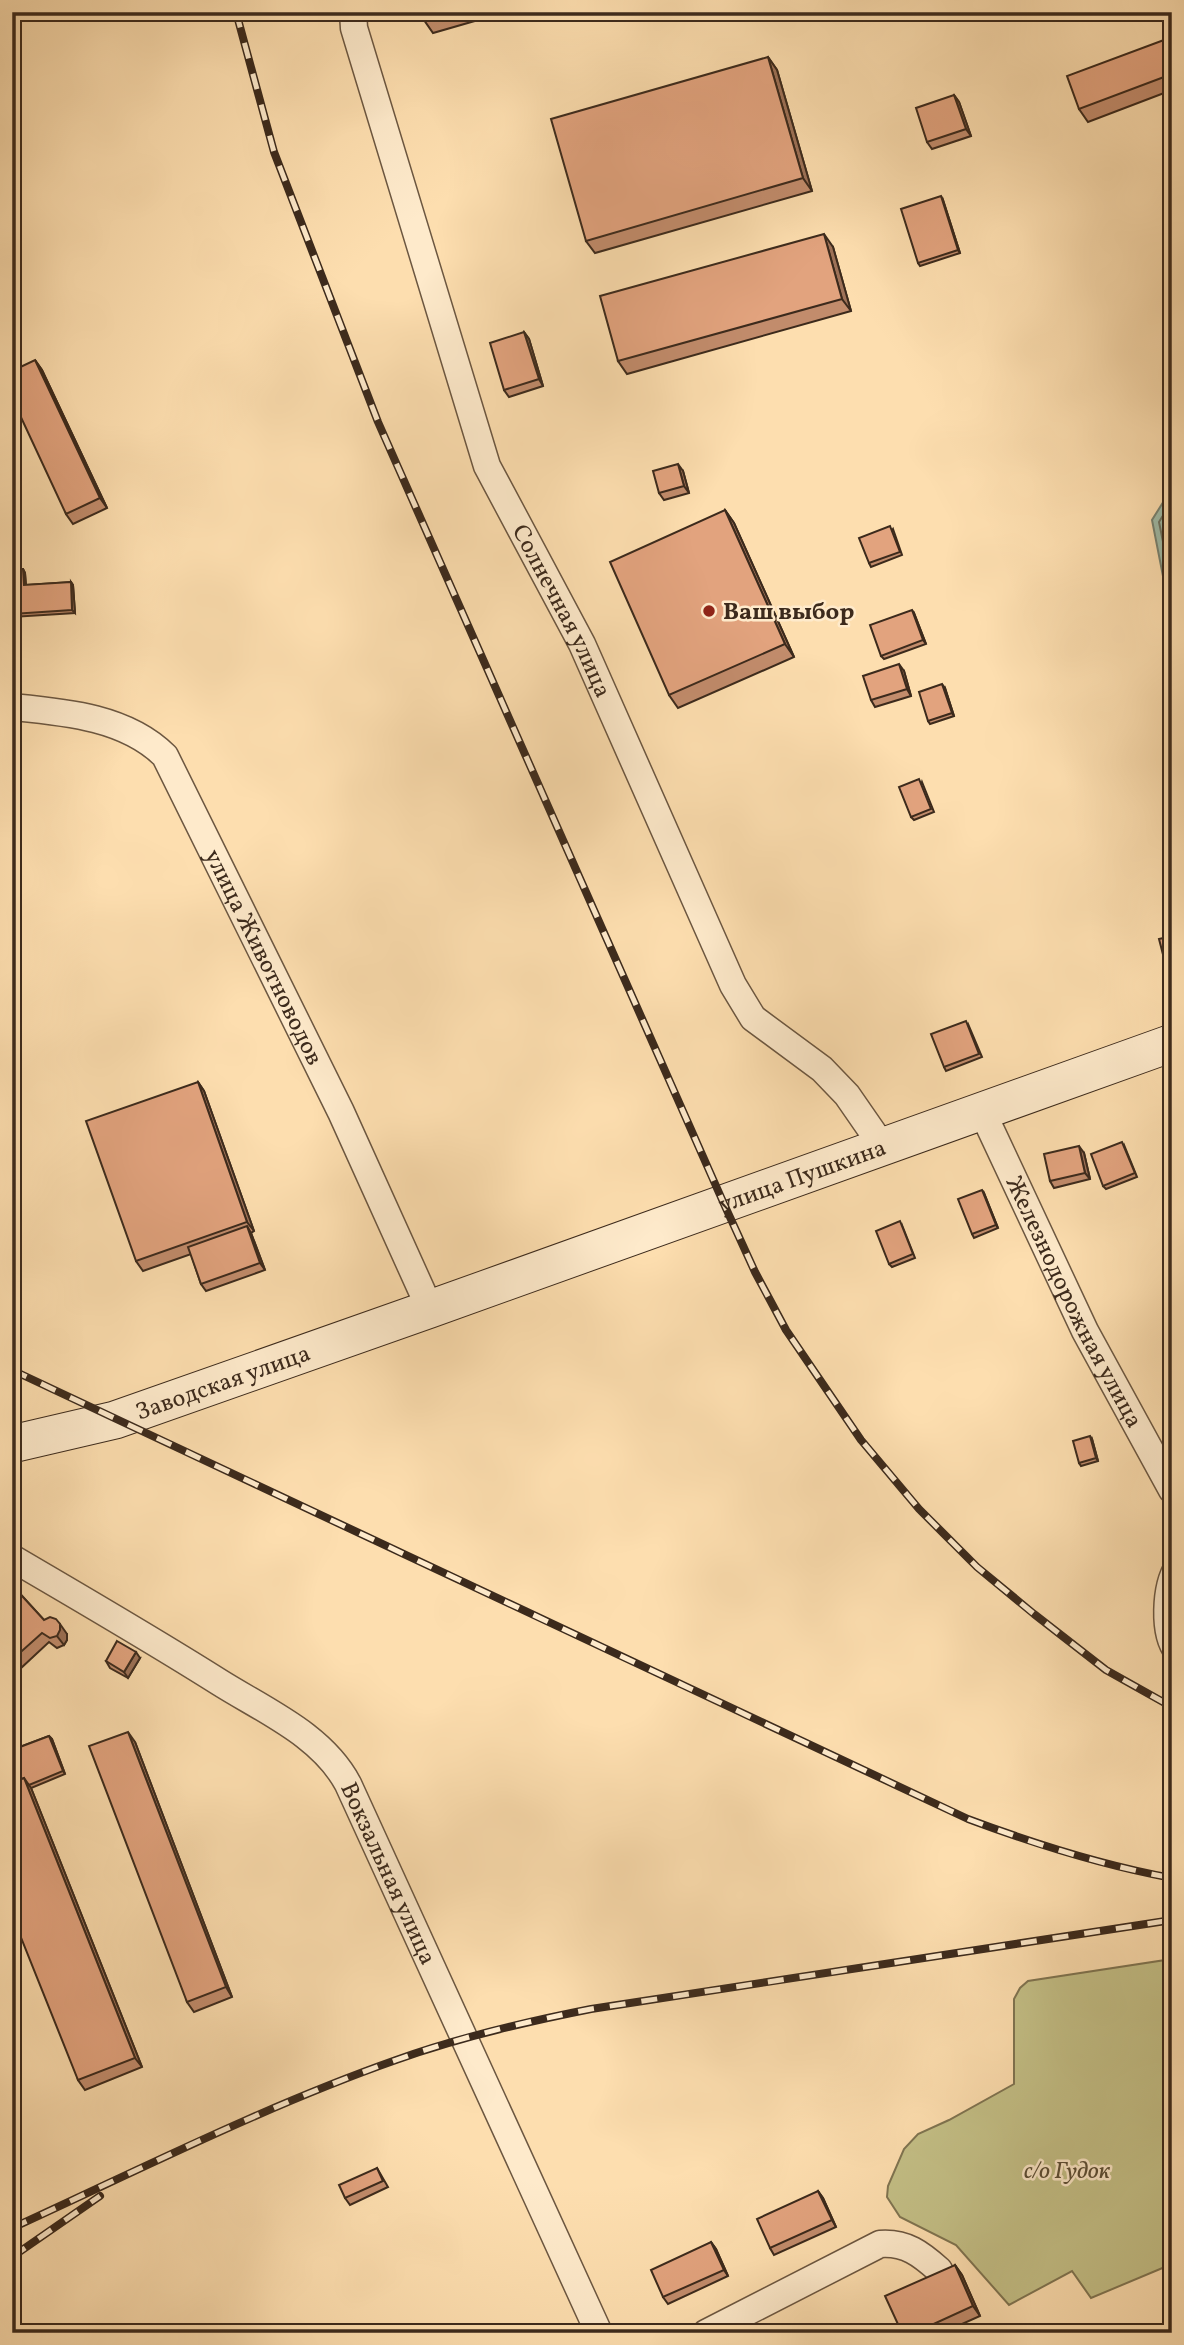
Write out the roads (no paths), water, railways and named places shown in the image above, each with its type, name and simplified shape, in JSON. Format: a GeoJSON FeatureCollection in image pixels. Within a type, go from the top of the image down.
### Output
{"type":"FeatureCollection","features":[{"type":"Feature","properties":{"kind":"main road","name":"улица Пушкина"},"geometry":{"type":"LineString","coordinates":[[430,1309],[1172,1043]]}},
{"type":"Feature","properties":{"kind":"main road","name":"Заводская улица"},"geometry":{"type":"LineString","coordinates":[[12,1444],[114,1420],[430,1309]]}},
{"type":"Feature","properties":{"kind":"street","name":"Солнечная улица"},"geometry":{"type":"LineString","coordinates":[[353,12],[354,28],[487,466],[582,644],[733,985],[753,1018],[822,1069],[847,1095],[883,1147]]}},
{"type":"Feature","properties":{"kind":"street","name":"улица Животноводов"},"geometry":{"type":"LineString","coordinates":[[12,707],[69,712],[117,726],[142,737],[165,755],[341,1112],[430,1309]]}},
{"type":"Feature","properties":{"kind":"street","name":"Железнодорожная улица"},"geometry":{"type":"LineString","coordinates":[[982,1111],[1085,1331],[1172,1490]]}},
{"type":"Feature","properties":{"kind":"street","name":"Вокзальная улица"},"geometry":{"type":"LineString","coordinates":[[12,1558],[312,1740],[337,1764],[598,2333]]}},
{"type":"Feature","properties":{"kind":"street"},"geometry":{"type":"LineString","coordinates":[[706,2333],[880,2244],[905,2246],[939,2270]]}},
{"type":"Feature","properties":{"kind":"lane"},"geometry":{"type":"LineString","coordinates":[[1172,1563],[1163,1590],[1159,1624],[1172,1656]]}},
{"type":"Feature","properties":{"kind":"water"},"geometry":{"type":"Polygon","coordinates":[[[1172,488],[1172,609],[1169,607],[1152,520],[1172,488]]]}},
{"type":"Feature","properties":{"kind":"railway"},"geometry":{"type":"LineString","coordinates":[[236,12],[274,152],[378,422],[724,1204],[755,1272],[786,1330],[861,1440],[919,1509],[977,1567],[1106,1670],[1172,1707]]}},
{"type":"Feature","properties":{"kind":"railway"},"geometry":{"type":"LineString","coordinates":[[12,1370],[968,1819],[1068,1853],[1172,1878]]}},
{"type":"Feature","properties":{"kind":"railway"},"geometry":{"type":"LineString","coordinates":[[12,2228],[299,2098],[396,2060],[468,2037],[591,2009],[1172,1920]]}},
{"type":"Feature","properties":{"kind":"railway"},"geometry":{"type":"LineString","coordinates":[[12,2257],[100,2196]]}},
{"type":"Feature","properties":{"kind":"railway"},"geometry":{"type":"LineString","coordinates":[[1156,2333],[1172,2326]]}},
{"type":"Feature","properties":{"kind":"place","name":"Ваш выбор"},"geometry":{"type":"Point","coordinates":[709,611]}},
{"type":"Feature","properties":{"kind":"park label","name":"с/о Гудок"},"geometry":{"type":"Point","coordinates":[1067,2170]}}]}
